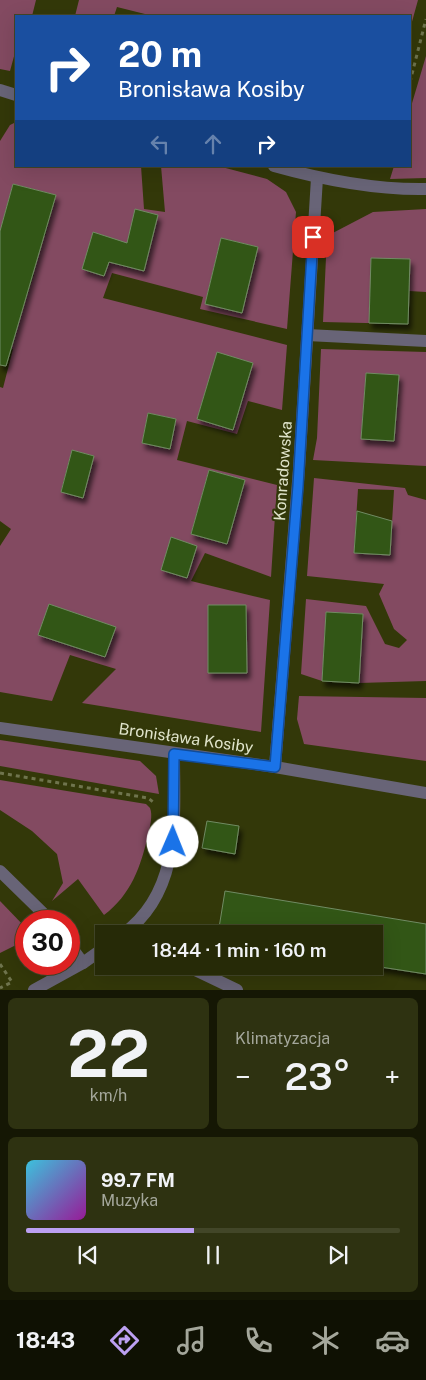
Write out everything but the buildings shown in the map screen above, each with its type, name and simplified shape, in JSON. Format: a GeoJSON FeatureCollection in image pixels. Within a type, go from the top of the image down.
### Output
{"type":"FeatureCollection","features":[{"type":"Feature","properties":{"kind":"street"},"geometry":{"type":"LineString","coordinates":[[0,91],[15,95]]}},
{"type":"Feature","properties":{"kind":"street"},"geometry":{"type":"LineString","coordinates":[[278,167],[317,178],[383,188],[426,189]]}},
{"type":"Feature","properties":{"kind":"street","name":"Konradowska"},"geometry":{"type":"LineString","coordinates":[[275,767],[290,592],[317,178]]}},
{"type":"Feature","properties":{"kind":"street"},"geometry":{"type":"LineString","coordinates":[[308,335],[426,341]]}},
{"type":"Feature","properties":{"kind":"street","name":"Bronisława Kosiby"},"geometry":{"type":"LineString","coordinates":[[0,728],[275,767],[426,793]]}},
{"type":"Feature","properties":{"kind":"street"},"geometry":{"type":"LineString","coordinates":[[134,925],[147,910],[164,881],[172,856],[174,754]]}},
{"type":"Feature","properties":{"kind":"street"},"geometry":{"type":"LineString","coordinates":[[0,871],[40,910]]}},
{"type":"Feature","properties":{"kind":"street"},"geometry":{"type":"LineString","coordinates":[[34,990],[95,954]]}},
{"type":"Feature","properties":{"kind":"street"},"geometry":{"type":"LineString","coordinates":[[80,959],[83,963]]}},
{"type":"Feature","properties":{"kind":"street"},"geometry":{"type":"LineString","coordinates":[[206,975],[237,990]]}},
{"type":"Feature","properties":{"kind":"path"},"geometry":{"type":"LineString","coordinates":[[411,78],[426,19]]}},
{"type":"Feature","properties":{"kind":"path"},"geometry":{"type":"LineString","coordinates":[[0,773],[148,798],[154,803]]}},
{"type":"Feature","properties":{"kind":"path"},"geometry":{"type":"LineString","coordinates":[[0,964],[12,982],[0,988]]}},
{"type":"Feature","properties":{"kind":"shaded area"},"geometry":{"type":"Polygon","coordinates":[[[0,0],[36,0],[32,15],[15,15],[15,53],[10,71],[0,69],[0,0]]]}},
{"type":"Feature","properties":{"kind":"shaded area"},"geometry":{"type":"Polygon","coordinates":[[[79,0],[418,0],[411,25],[411,15],[149,15],[117,7],[114,15],[75,15],[79,0]]]}},
{"type":"Feature","properties":{"kind":"shaded area"},"geometry":{"type":"Polygon","coordinates":[[[426,56],[426,178],[390,179],[394,167],[411,167],[411,107],[426,56]]]}},
{"type":"Feature","properties":{"kind":"shaded area"},"geometry":{"type":"Polygon","coordinates":[[[15,122],[15,167],[141,167],[144,209],[165,212],[161,167],[222,167],[267,179],[286,192],[296,212],[287,329],[200,309],[203,297],[112,273],[103,298],[287,345],[282,410],[248,401],[237,434],[187,421],[177,460],[277,485],[271,577],[205,553],[191,581],[270,600],[261,732],[82,703],[116,669],[70,655],[52,701],[0,692],[0,546],[11,529],[0,521],[0,387],[3,388],[13,349],[0,345],[0,305],[22,312],[34,274],[0,264],[0,141],[10,125],[15,122]],[[13,184],[2,224],[45,236],[56,195],[13,184]],[[221,238],[205,304],[258,247],[221,238]],[[217,353],[197,419],[233,430],[253,363],[217,353]],[[148,413],[142,443],[170,449],[176,419],[148,413]],[[72,450],[61,491],[83,497],[94,456],[72,450]],[[209,470],[191,534],[227,544],[245,480],[209,470]],[[208,605],[208,673],[247,673],[246,605],[208,605]],[[116,627],[39,635],[105,657],[116,627]]]}},
{"type":"Feature","properties":{"kind":"shaded area"},"geometry":{"type":"Polygon","coordinates":[[[426,209],[426,292],[409,291],[408,324],[323,322],[327,236],[373,212],[426,209]]]}},
{"type":"Feature","properties":{"kind":"shaded area"},"geometry":{"type":"Polygon","coordinates":[[[321,349],[426,352],[426,466],[313,460],[317,438],[321,349]],[[366,373],[361,439],[394,441],[399,375],[366,373]]]}},
{"type":"Feature","properties":{"kind":"shaded area"},"geometry":{"type":"Polygon","coordinates":[[[314,478],[405,488],[408,495],[426,500],[426,681],[359,683],[363,614],[326,612],[322,681],[301,674],[306,599],[366,606],[385,644],[399,648],[407,640],[394,629],[379,594],[384,584],[307,576],[314,478]],[[358,489],[354,553],[390,555],[394,490],[358,489]]]}},
{"type":"Feature","properties":{"kind":"shaded area"},"geometry":{"type":"Polygon","coordinates":[[[299,696],[426,698],[426,761],[304,744],[297,719],[299,696]]]}},
{"type":"Feature","properties":{"kind":"shaded area"},"geometry":{"type":"Polygon","coordinates":[[[0,740],[140,761],[156,776],[159,794],[0,766],[0,740]]]}},
{"type":"Feature","properties":{"kind":"shaded area"},"geometry":{"type":"Polygon","coordinates":[[[0,780],[146,804],[150,808],[150,825],[134,879],[121,898],[104,915],[78,879],[52,901],[63,883],[57,854],[32,831],[0,810],[0,780]]]}},
{"type":"Feature","properties":{"kind":"shaded area"},"geometry":{"type":"Polygon","coordinates":[[[0,901],[15,917],[15,946],[0,953],[0,901]]]}},
{"type":"Feature","properties":{"kind":"route"},"geometry":{"type":"LineString","coordinates":[[173,842],[174,754],[275,767],[298,486],[313,237]]}}]}
